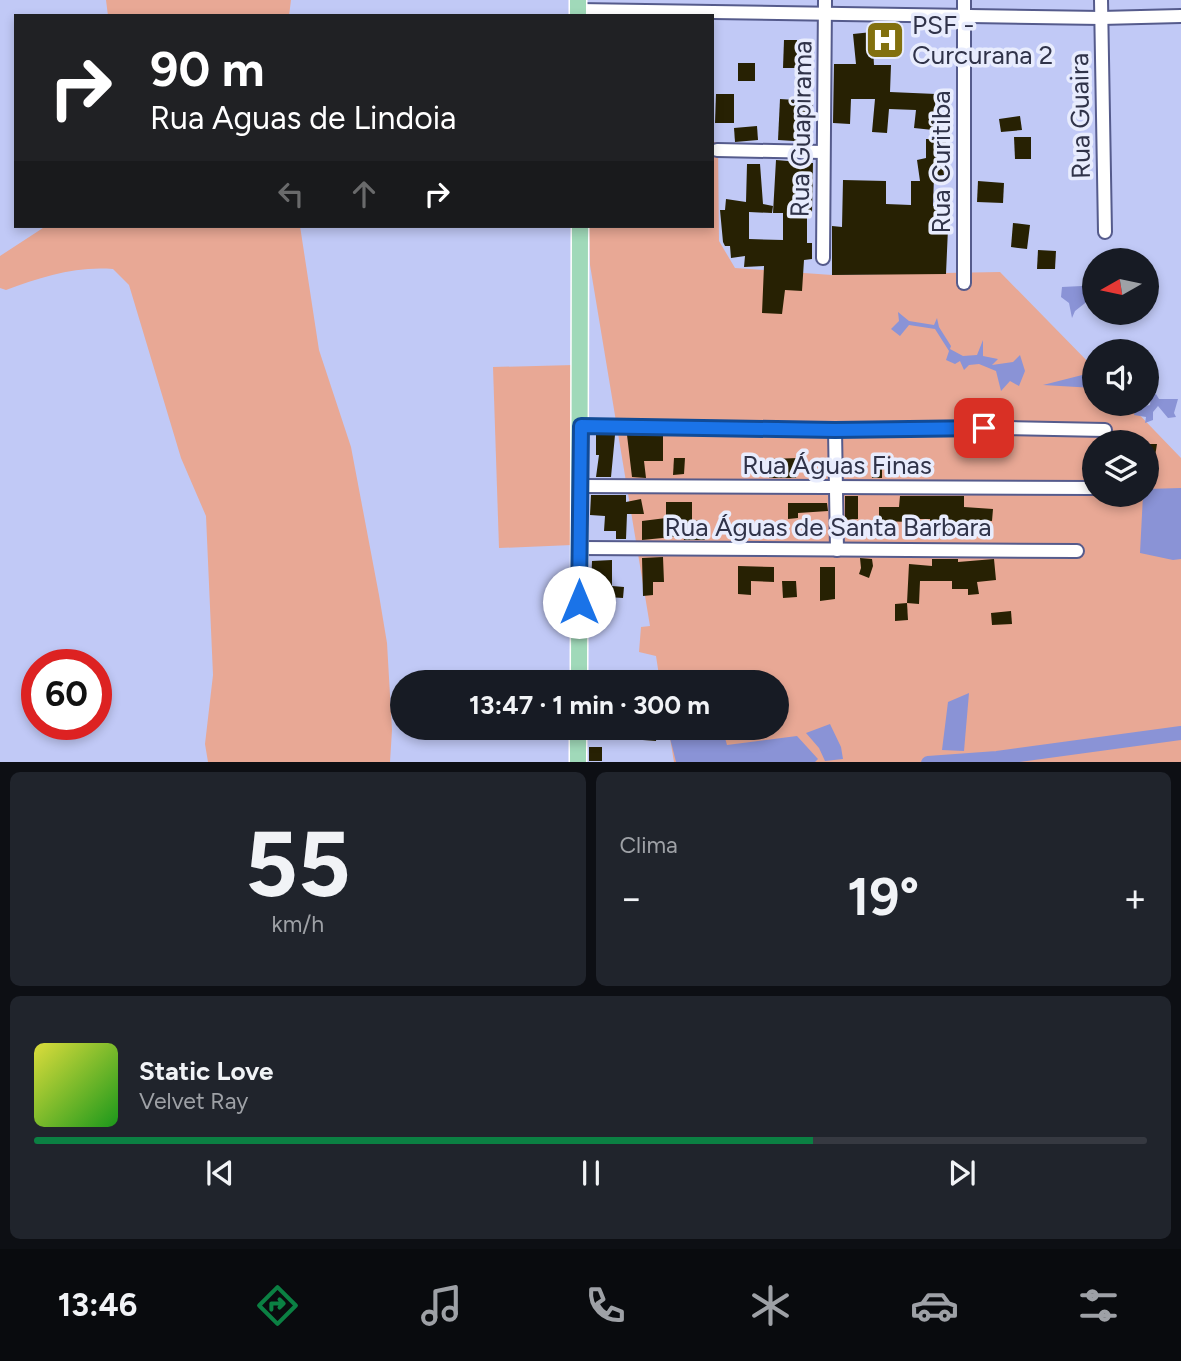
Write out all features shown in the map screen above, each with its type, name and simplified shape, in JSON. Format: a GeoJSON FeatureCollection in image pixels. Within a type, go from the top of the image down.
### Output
{"type":"FeatureCollection","features":[{"type":"Feature","properties":{"kind":"main road"},"geometry":{"type":"LineString","coordinates":[[579,228],[579,670]]}},
{"type":"Feature","properties":{"kind":"main road"},"geometry":{"type":"LineString","coordinates":[[578,740],[578,762]]}},
{"type":"Feature","properties":{"kind":"street","name":"Rua Curitiba"},"geometry":{"type":"LineString","coordinates":[[964,0],[964,283]]}},
{"type":"Feature","properties":{"kind":"street","name":"Rua Guaira"},"geometry":{"type":"LineString","coordinates":[[1101,0],[1105,232]]}},
{"type":"Feature","properties":{"kind":"street"},"geometry":{"type":"LineString","coordinates":[[578,9],[825,7],[963,16],[1181,16]]}},
{"type":"Feature","properties":{"kind":"street","name":"Rua Guapirama"},"geometry":{"type":"LineString","coordinates":[[822,258],[825,7]]}},
{"type":"Feature","properties":{"kind":"street"},"geometry":{"type":"LineString","coordinates":[[717,150],[822,152]]}},
{"type":"Feature","properties":{"kind":"street"},"geometry":{"type":"LineString","coordinates":[[581,426],[1105,430]]}},
{"type":"Feature","properties":{"kind":"street"},"geometry":{"type":"LineString","coordinates":[[835,430],[837,550]]}},
{"type":"Feature","properties":{"kind":"street","name":"Rua Águas Finas"},"geometry":{"type":"LineString","coordinates":[[580,486],[1082,488]]}},
{"type":"Feature","properties":{"kind":"street","name":"Rua Águas de Santa Barbara"},"geometry":{"type":"LineString","coordinates":[[580,548],[1077,551]]}},
{"type":"Feature","properties":{"kind":"shaded area"},"geometry":{"type":"Polygon","coordinates":[[[106,0],[291,0],[289,14],[108,14],[106,0]]]}},
{"type":"Feature","properties":{"kind":"shaded area"},"geometry":{"type":"Polygon","coordinates":[[[714,142],[718,142],[719,241],[735,268],[832,275],[1000,272],[1082,356],[1082,416],[1141,416],[1154,430],[1082,430],[1082,507],[1159,507],[1159,435],[1181,458],[1181,762],[674,762],[670,740],[789,740],[789,670],[658,670],[656,656],[639,652],[641,627],[650,626],[590,265],[589,228],[714,228],[714,142]]]}},
{"type":"Feature","properties":{"kind":"shaded area"},"geometry":{"type":"Polygon","coordinates":[[[43,228],[300,228],[319,350],[351,447],[379,595],[387,643],[390,762],[208,762],[205,744],[213,675],[206,516],[181,458],[129,285],[113,269],[85,269],[58,274],[6,290],[0,288],[0,256],[43,228]]]}},
{"type":"Feature","properties":{"kind":"shaded area"},"geometry":{"type":"Polygon","coordinates":[[[574,365],[572,545],[499,548],[493,367],[574,365]]]}},
{"type":"Feature","properties":{"kind":"water"},"geometry":{"type":"Polygon","coordinates":[[[1082,286],[1082,306],[1072,318],[1069,303],[1061,297],[1062,287],[1082,286]]]}},
{"type":"Feature","properties":{"kind":"water"},"geometry":{"type":"Polygon","coordinates":[[[898,312],[909,321],[934,325],[937,318],[950,349],[963,356],[977,355],[983,340],[983,356],[998,359],[992,365],[1013,362],[1020,355],[1025,371],[1019,386],[1010,381],[1001,391],[996,371],[979,364],[969,365],[964,370],[960,361],[955,364],[946,360],[949,351],[935,329],[909,325],[900,336],[891,329],[899,321],[898,312]]]}},
{"type":"Feature","properties":{"kind":"water"},"geometry":{"type":"Polygon","coordinates":[[[1082,375],[1082,387],[1043,385],[1082,375]]]}},
{"type":"Feature","properties":{"kind":"water"},"geometry":{"type":"Polygon","coordinates":[[[1159,399],[1178,399],[1174,413],[1176,417],[1168,418],[1159,407],[1159,399]]]}},
{"type":"Feature","properties":{"kind":"water"},"geometry":{"type":"Polygon","coordinates":[[[1140,416],[1153,416],[1153,420],[1145,423],[1146,417],[1140,416]]]}},
{"type":"Feature","properties":{"kind":"water"},"geometry":{"type":"Polygon","coordinates":[[[1181,488],[1181,559],[1173,560],[1140,553],[1142,507],[1159,507],[1159,489],[1181,488]]]}},
{"type":"Feature","properties":{"kind":"water"},"geometry":{"type":"Polygon","coordinates":[[[969,693],[964,751],[942,750],[948,702],[969,693]]]}},
{"type":"Feature","properties":{"kind":"water"},"geometry":{"type":"Polygon","coordinates":[[[830,724],[841,747],[843,759],[825,761],[819,748],[806,733],[830,724]]]}},
{"type":"Feature","properties":{"kind":"water"},"geometry":{"type":"Polygon","coordinates":[[[797,736],[818,759],[815,762],[676,762],[670,740],[726,740],[727,745],[789,740],[789,737],[797,736]]]}},
{"type":"Feature","properties":{"kind":"building"},"geometry":{"type":"Polygon","coordinates":[[[872,32],[874,65],[891,65],[890,92],[936,94],[933,130],[914,128],[916,110],[889,109],[887,133],[872,132],[875,99],[851,99],[850,124],[833,123],[834,64],[856,64],[853,34],[872,32]]]}},
{"type":"Feature","properties":{"kind":"building"},"geometry":{"type":"Polygon","coordinates":[[[784,40],[797,40],[797,68],[783,68],[784,40]]]}},
{"type":"Feature","properties":{"kind":"building"},"geometry":{"type":"Polygon","coordinates":[[[738,63],[755,63],[755,81],[738,81],[738,63]]]}},
{"type":"Feature","properties":{"kind":"building"},"geometry":{"type":"Polygon","coordinates":[[[716,94],[734,94],[734,123],[715,123],[716,94]]]}},
{"type":"Feature","properties":{"kind":"building"},"geometry":{"type":"Polygon","coordinates":[[[780,99],[813,101],[810,142],[778,140],[780,99]]]}},
{"type":"Feature","properties":{"kind":"building"},"geometry":{"type":"Polygon","coordinates":[[[1020,116],[1022,130],[1001,132],[999,119],[1020,116]]]}},
{"type":"Feature","properties":{"kind":"building"},"geometry":{"type":"Polygon","coordinates":[[[757,126],[758,140],[735,142],[734,128],[757,126]]]}},
{"type":"Feature","properties":{"kind":"building"},"geometry":{"type":"Polygon","coordinates":[[[1014,137],[1031,137],[1031,159],[1015,159],[1014,137]]]}},
{"type":"Feature","properties":{"kind":"building"},"geometry":{"type":"Polygon","coordinates":[[[926,139],[946,139],[946,152],[941,152],[944,175],[934,176],[933,206],[949,206],[946,274],[832,275],[832,226],[842,227],[843,180],[886,181],[886,204],[911,205],[911,181],[920,181],[917,160],[926,158],[926,139]]]}},
{"type":"Feature","properties":{"kind":"building"},"geometry":{"type":"Polygon","coordinates":[[[776,160],[813,163],[812,214],[807,214],[807,243],[812,243],[812,259],[804,260],[802,291],[785,290],[782,314],[762,313],[764,266],[744,267],[745,256],[731,258],[730,246],[725,246],[723,242],[720,210],[725,210],[726,199],[746,202],[747,164],[760,164],[763,204],[773,206],[772,213],[749,212],[749,239],[783,240],[783,213],[773,213],[776,160]]]}},
{"type":"Feature","properties":{"kind":"building"},"geometry":{"type":"Polygon","coordinates":[[[978,181],[1004,183],[1003,203],[977,202],[978,181]]]}},
{"type":"Feature","properties":{"kind":"building"},"geometry":{"type":"Polygon","coordinates":[[[1013,223],[1030,225],[1027,249],[1011,247],[1013,223]]]}},
{"type":"Feature","properties":{"kind":"building"},"geometry":{"type":"Polygon","coordinates":[[[1038,250],[1056,251],[1055,269],[1037,269],[1038,250]]]}},
{"type":"Feature","properties":{"kind":"building"},"geometry":{"type":"Polygon","coordinates":[[[596,435],[615,435],[611,477],[596,477],[599,455],[596,455],[596,435]]]}},
{"type":"Feature","properties":{"kind":"building"},"geometry":{"type":"Polygon","coordinates":[[[627,435],[663,436],[663,461],[644,461],[646,478],[632,477],[627,435]]]}},
{"type":"Feature","properties":{"kind":"building"},"geometry":{"type":"Polygon","coordinates":[[[674,458],[685,458],[684,474],[673,475],[674,458]]]}},
{"type":"Feature","properties":{"kind":"building"},"geometry":{"type":"Polygon","coordinates":[[[799,458],[796,478],[769,478],[769,459],[799,458]]]}},
{"type":"Feature","properties":{"kind":"building"},"geometry":{"type":"Polygon","coordinates":[[[871,459],[882,459],[882,478],[872,478],[871,459]]]}},
{"type":"Feature","properties":{"kind":"building"},"geometry":{"type":"Polygon","coordinates":[[[591,495],[626,495],[626,502],[641,499],[644,514],[627,514],[626,539],[616,539],[616,531],[604,531],[605,516],[590,515],[591,495]]]}},
{"type":"Feature","properties":{"kind":"building"},"geometry":{"type":"Polygon","coordinates":[[[845,496],[858,496],[858,519],[845,520],[845,496]]]}},
{"type":"Feature","properties":{"kind":"building"},"geometry":{"type":"Polygon","coordinates":[[[900,496],[964,496],[964,507],[993,509],[992,521],[980,520],[980,526],[966,525],[966,533],[930,534],[930,519],[910,519],[910,522],[879,521],[879,507],[899,507],[900,496]]]}},
{"type":"Feature","properties":{"kind":"building"},"geometry":{"type":"Polygon","coordinates":[[[666,502],[692,502],[692,521],[704,520],[705,540],[684,540],[683,536],[642,540],[642,521],[666,518],[666,502]]]}},
{"type":"Feature","properties":{"kind":"building"},"geometry":{"type":"Polygon","coordinates":[[[788,503],[827,503],[828,511],[798,513],[798,518],[788,519],[788,503]]]}},
{"type":"Feature","properties":{"kind":"building"},"geometry":{"type":"Polygon","coordinates":[[[663,557],[664,582],[653,582],[653,595],[643,596],[642,558],[663,557]]]}},
{"type":"Feature","properties":{"kind":"building"},"geometry":{"type":"Polygon","coordinates":[[[860,558],[872,559],[869,578],[859,574],[860,558]]]}},
{"type":"Feature","properties":{"kind":"building"},"geometry":{"type":"Polygon","coordinates":[[[932,559],[958,559],[958,562],[994,559],[996,580],[977,582],[979,594],[968,595],[968,589],[952,589],[952,581],[920,581],[919,604],[907,603],[909,564],[932,566],[932,559]]]}},
{"type":"Feature","properties":{"kind":"building"},"geometry":{"type":"Polygon","coordinates":[[[612,560],[612,586],[624,587],[623,598],[607,597],[608,615],[590,615],[592,561],[612,560]]]}},
{"type":"Feature","properties":{"kind":"building"},"geometry":{"type":"Polygon","coordinates":[[[738,566],[774,567],[774,582],[751,581],[751,595],[738,594],[738,566]]]}},
{"type":"Feature","properties":{"kind":"building"},"geometry":{"type":"Polygon","coordinates":[[[820,567],[835,567],[835,599],[820,601],[820,567]]]}},
{"type":"Feature","properties":{"kind":"building"},"geometry":{"type":"Polygon","coordinates":[[[782,581],[796,581],[797,597],[783,598],[782,581]]]}},
{"type":"Feature","properties":{"kind":"building"},"geometry":{"type":"Polygon","coordinates":[[[907,603],[908,620],[895,621],[895,604],[907,603]]]}},
{"type":"Feature","properties":{"kind":"building"},"geometry":{"type":"Polygon","coordinates":[[[1011,611],[1012,624],[992,625],[991,613],[1011,611]]]}},
{"type":"Feature","properties":{"kind":"building"},"geometry":{"type":"Polygon","coordinates":[[[589,747],[602,747],[602,761],[589,761],[589,747]]]}},
{"type":"Feature","properties":{"kind":"waterway"},"geometry":{"type":"LineString","coordinates":[[942,762],[997,758],[1181,733]]}},
{"type":"Feature","properties":{"kind":"place","name":"PSF - Curcurana 2"},"geometry":{"type":"Point","coordinates":[885,40]}},
{"type":"Feature","properties":{"kind":"route"},"geometry":{"type":"LineString","coordinates":[[579,602],[581,426],[835,430],[984,428]]}}]}
